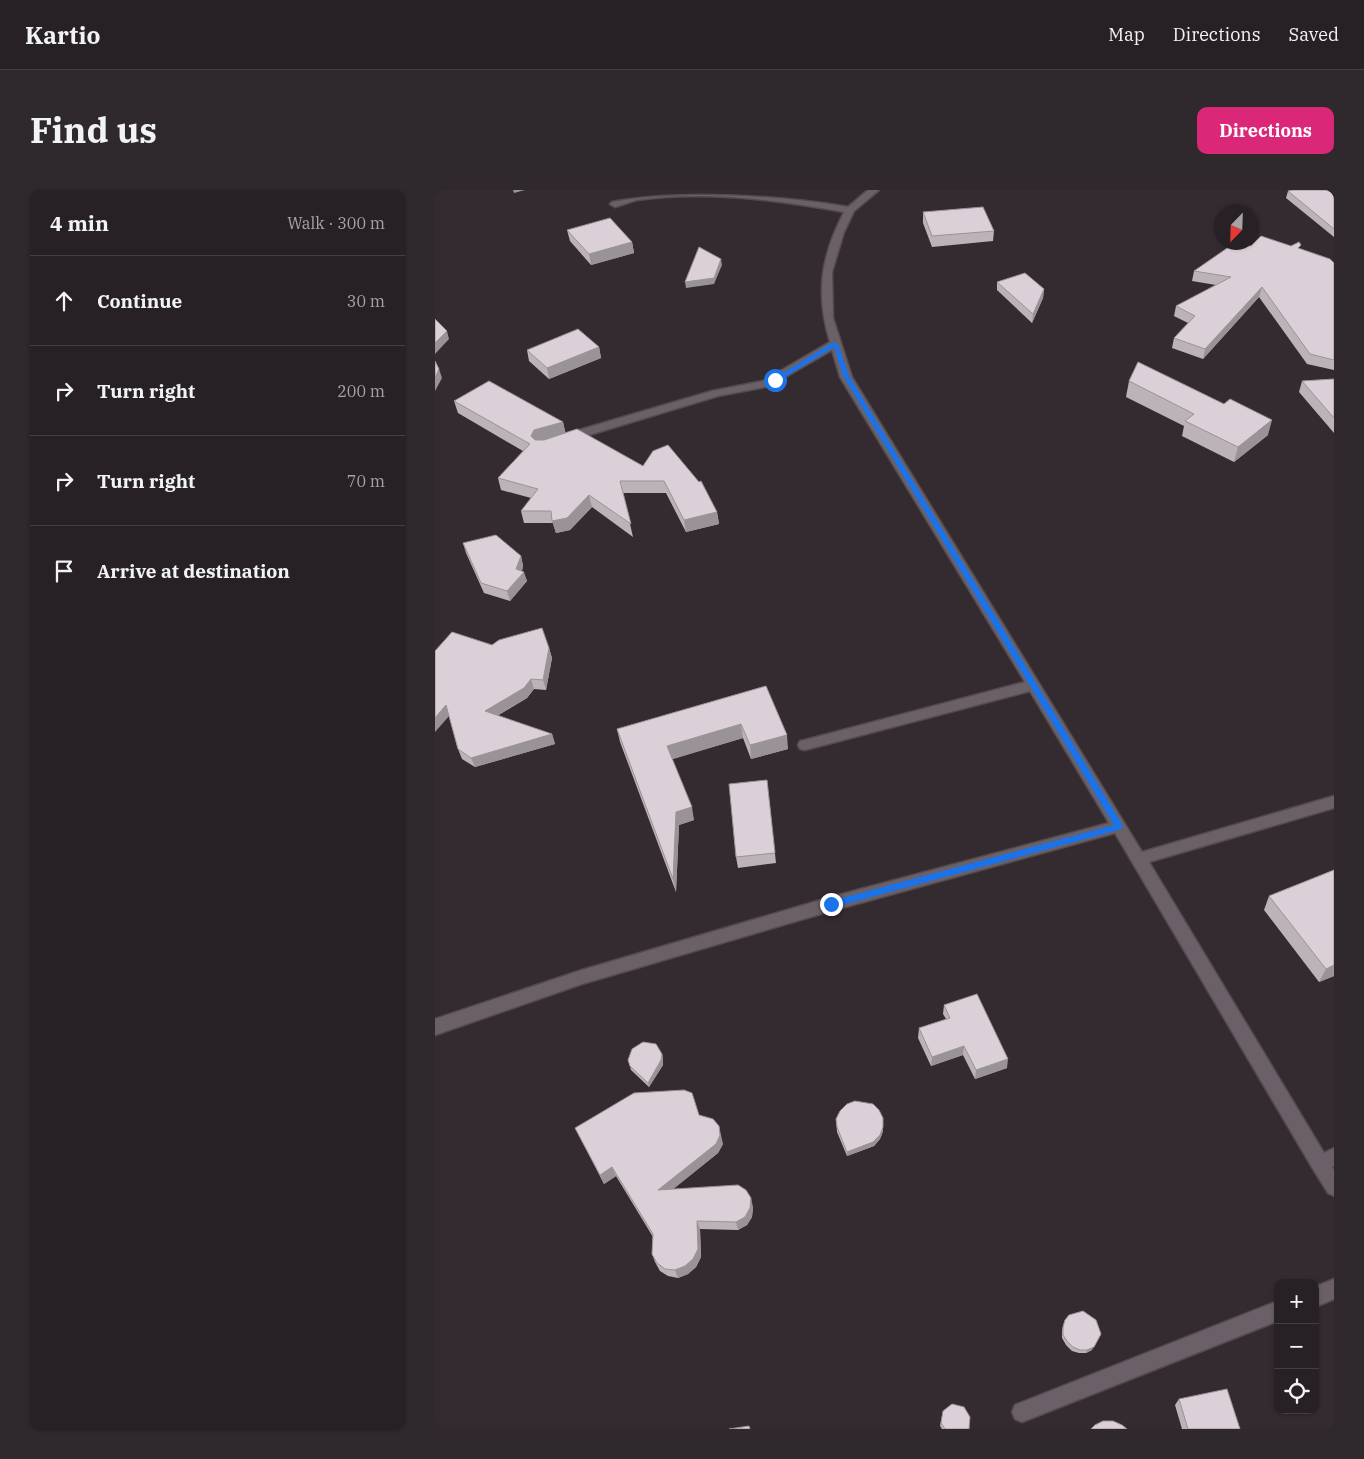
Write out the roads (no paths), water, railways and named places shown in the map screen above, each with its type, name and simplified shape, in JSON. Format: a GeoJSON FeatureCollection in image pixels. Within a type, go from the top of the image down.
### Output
{"type":"FeatureCollection","features":[{"type":"Feature","properties":{"kind":"street"},"geometry":{"type":"LineString","coordinates":[[874,190],[850,210],[839,232],[827,272],[828,318],[846,376],[1138,859],[1327,1160],[1334,1187]]}},
{"type":"Feature","properties":{"kind":"street"},"geometry":{"type":"LineString","coordinates":[[615,204],[646,196],[724,192],[764,195],[850,210]]}},
{"type":"Feature","properties":{"kind":"street"},"geometry":{"type":"LineString","coordinates":[[551,443],[716,392],[767,384],[835,344]]}},
{"type":"Feature","properties":{"kind":"street"},"geometry":{"type":"LineString","coordinates":[[805,745],[1034,685]]}},
{"type":"Feature","properties":{"kind":"street"},"geometry":{"type":"LineString","coordinates":[[1138,859],[1334,802]]}},
{"type":"Feature","properties":{"kind":"street"},"geometry":{"type":"LineString","coordinates":[[435,1027],[582,977],[821,907],[1119,826]]}},
{"type":"Feature","properties":{"kind":"street"},"geometry":{"type":"LineString","coordinates":[[1319,1296],[1334,1290]]}},
{"type":"Feature","properties":{"kind":"street"},"geometry":{"type":"LineString","coordinates":[[1022,1412],[1274,1314]]}}]}
